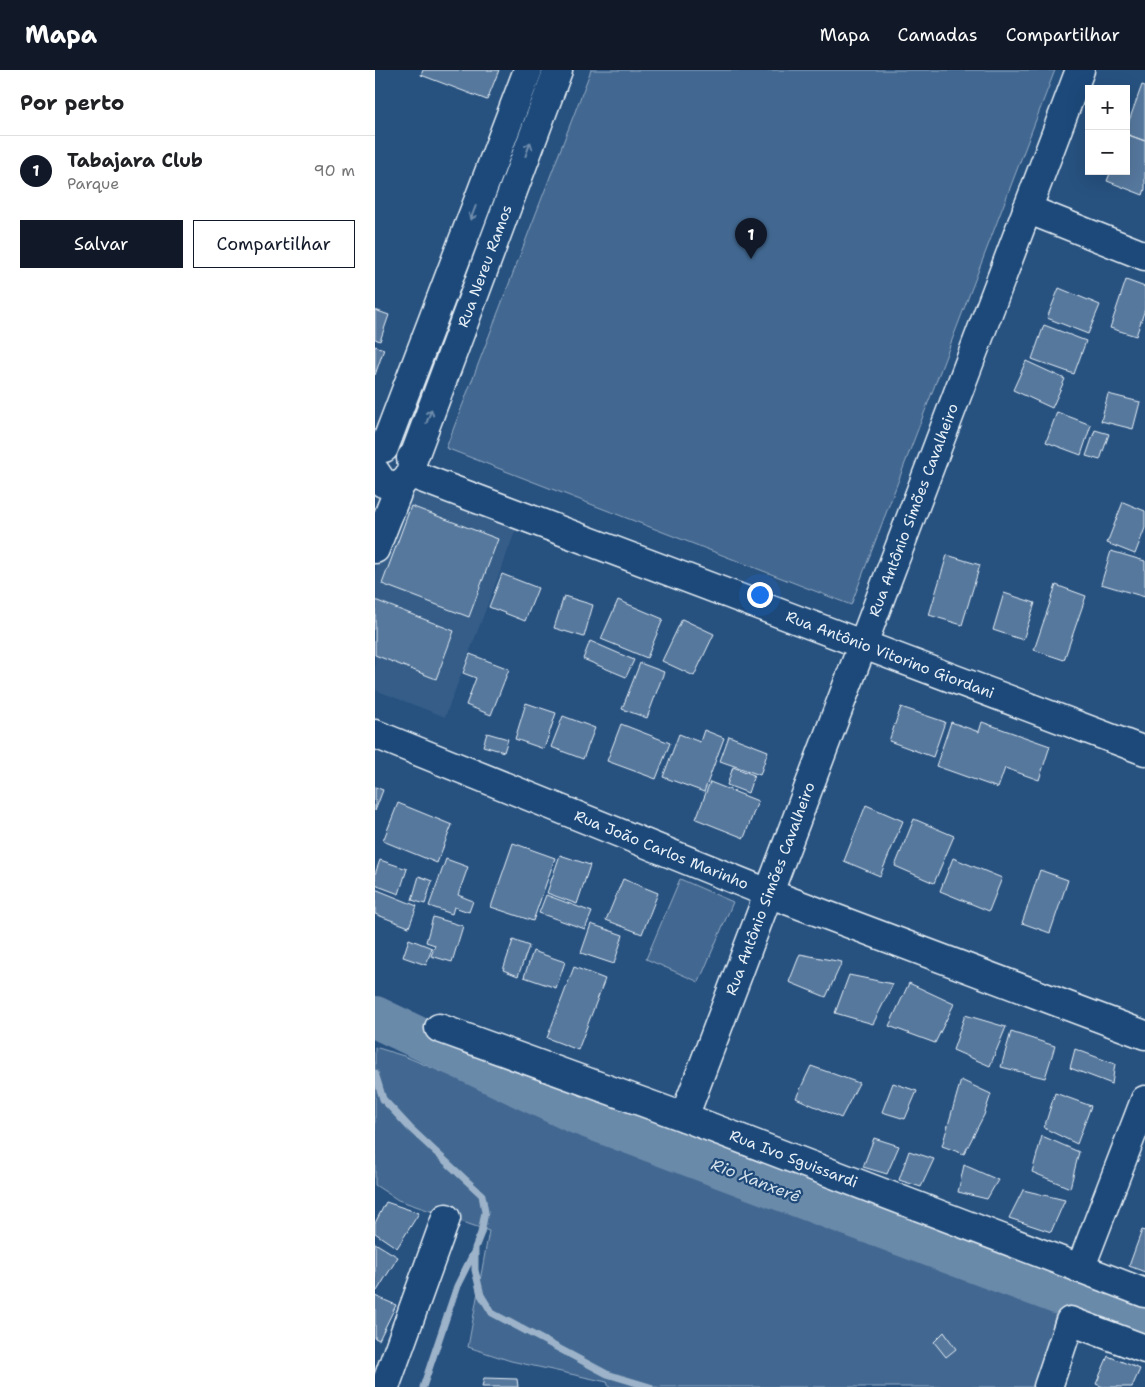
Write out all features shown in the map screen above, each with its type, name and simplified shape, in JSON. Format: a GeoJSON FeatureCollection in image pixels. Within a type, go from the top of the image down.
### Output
{"type":"FeatureCollection","features":[{"type":"Feature","properties":{"kind":"street","name":"Rua Nereu Ramos"},"geometry":{"type":"LineString","coordinates":[[377,459],[528,70]]}},
{"type":"Feature","properties":{"kind":"street","name":"Rua Nereu Ramos"},"geometry":{"type":"LineString","coordinates":[[375,549],[408,473],[557,70]]}},
{"type":"Feature","properties":{"kind":"street","name":"Rua Antônio Simões Cavalheiro"},"geometry":{"type":"LineString","coordinates":[[684,1117],[1080,70]]}},
{"type":"Feature","properties":{"kind":"street"},"geometry":{"type":"LineString","coordinates":[[486,179],[513,189]]}},
{"type":"Feature","properties":{"kind":"street"},"geometry":{"type":"LineString","coordinates":[[1027,209],[1145,256]]}},
{"type":"Feature","properties":{"kind":"street"},"geometry":{"type":"LineString","coordinates":[[433,317],[461,330]]}},
{"type":"Feature","properties":{"kind":"street","name":"Rua Antônio Vitorino Giordani"},"geometry":{"type":"LineString","coordinates":[[377,459],[397,448],[402,449],[411,458],[408,473],[1145,751]]}},
{"type":"Feature","properties":{"kind":"street","name":"Rua João Carlos Marinho"},"geometry":{"type":"LineString","coordinates":[[375,734],[768,892],[1145,1035]]}},
{"type":"Feature","properties":{"kind":"street","name":"Rua Ivo Sguissardi"},"geometry":{"type":"LineString","coordinates":[[439,1028],[684,1117],[1145,1293]]}},
{"type":"Feature","properties":{"kind":"street"},"geometry":{"type":"LineString","coordinates":[[1080,1269],[1145,1100]]}},
{"type":"Feature","properties":{"kind":"street"},"geometry":{"type":"LineString","coordinates":[[385,1387],[446,1218]]}},
{"type":"Feature","properties":{"kind":"street"},"geometry":{"type":"LineString","coordinates":[[1048,1387],[1070,1321],[1145,1349]]}},
{"type":"Feature","properties":{"kind":"shaded area"},"geometry":{"type":"Polygon","coordinates":[[[591,70],[1055,70],[851,605],[446,448],[591,70]]]}},
{"type":"Feature","properties":{"kind":"shaded area"},"geometry":{"type":"Polygon","coordinates":[[[407,485],[517,527],[445,717],[375,690],[375,571],[407,485]]]}},
{"type":"Feature","properties":{"kind":"shaded area"},"geometry":{"type":"Polygon","coordinates":[[[680,879],[733,902],[699,982],[646,959],[680,879]]]}},
{"type":"Feature","properties":{"kind":"shaded area"},"geometry":{"type":"Polygon","coordinates":[[[375,1047],[404,1056],[678,1171],[922,1260],[981,1273],[1048,1297],[1058,1305],[1037,1387],[609,1387],[607,1382],[511,1361],[468,1347],[489,1231],[398,1200],[375,1185],[375,1047]]]}},
{"type":"Feature","properties":{"kind":"building"},"geometry":{"type":"Polygon","coordinates":[[[423,70],[499,70],[487,100],[421,75],[423,70]]]}},
{"type":"Feature","properties":{"kind":"building"},"geometry":{"type":"Polygon","coordinates":[[[1142,85],[1145,86],[1145,141],[1130,135],[1130,118],[1142,85]]]}},
{"type":"Feature","properties":{"kind":"building"},"geometry":{"type":"Polygon","coordinates":[[[1130,135],[1145,141],[1145,189],[1143,195],[1107,181],[1109,175],[1130,175],[1130,135]]]}},
{"type":"Feature","properties":{"kind":"building"},"geometry":{"type":"Polygon","coordinates":[[[1126,280],[1145,287],[1145,309],[1136,336],[1110,328],[1126,280]]]}},
{"type":"Feature","properties":{"kind":"building"},"geometry":{"type":"Polygon","coordinates":[[[1059,288],[1100,305],[1088,334],[1047,318],[1059,288]]]}},
{"type":"Feature","properties":{"kind":"building"},"geometry":{"type":"Polygon","coordinates":[[[375,310],[389,315],[380,341],[375,339],[375,310]]]}},
{"type":"Feature","properties":{"kind":"building"},"geometry":{"type":"Polygon","coordinates":[[[1044,325],[1086,341],[1074,374],[1032,359],[1044,325]]]}},
{"type":"Feature","properties":{"kind":"building"},"geometry":{"type":"Polygon","coordinates":[[[375,346],[384,349],[375,375],[375,346]]]}},
{"type":"Feature","properties":{"kind":"building"},"geometry":{"type":"Polygon","coordinates":[[[1026,361],[1065,379],[1052,408],[1013,390],[1026,361]]]}},
{"type":"Feature","properties":{"kind":"building"},"geometry":{"type":"Polygon","coordinates":[[[1108,394],[1140,402],[1133,429],[1101,421],[1108,394]]]}},
{"type":"Feature","properties":{"kind":"building"},"geometry":{"type":"Polygon","coordinates":[[[1057,412],[1091,425],[1081,455],[1046,442],[1057,412]]]}},
{"type":"Feature","properties":{"kind":"building"},"geometry":{"type":"Polygon","coordinates":[[[1095,430],[1109,434],[1100,460],[1086,456],[1095,430]]]}},
{"type":"Feature","properties":{"kind":"building"},"geometry":{"type":"Polygon","coordinates":[[[1123,502],[1145,511],[1145,528],[1135,554],[1107,543],[1123,502]]]}},
{"type":"Feature","properties":{"kind":"building"},"geometry":{"type":"Polygon","coordinates":[[[411,506],[498,539],[469,617],[382,584],[411,506]]]}},
{"type":"Feature","properties":{"kind":"building"},"geometry":{"type":"Polygon","coordinates":[[[1111,551],[1145,561],[1145,597],[1101,584],[1111,551]]]}},
{"type":"Feature","properties":{"kind":"building"},"geometry":{"type":"Polygon","coordinates":[[[947,555],[980,565],[962,625],[929,615],[947,555]]]}},
{"type":"Feature","properties":{"kind":"building"},"geometry":{"type":"Polygon","coordinates":[[[502,574],[538,588],[525,621],[489,607],[502,574]]]}},
{"type":"Feature","properties":{"kind":"building"},"geometry":{"type":"Polygon","coordinates":[[[1056,585],[1086,596],[1064,660],[1034,650],[1056,585]]]}},
{"type":"Feature","properties":{"kind":"building"},"geometry":{"type":"Polygon","coordinates":[[[1004,593],[1035,603],[1023,640],[993,630],[1004,593]]]}},
{"type":"Feature","properties":{"kind":"building"},"geometry":{"type":"Polygon","coordinates":[[[564,596],[593,605],[584,637],[554,628],[564,596]]]}},
{"type":"Feature","properties":{"kind":"building"},"geometry":{"type":"Polygon","coordinates":[[[375,600],[454,631],[436,679],[375,655],[375,600]]]}},
{"type":"Feature","properties":{"kind":"building"},"geometry":{"type":"Polygon","coordinates":[[[618,600],[663,619],[647,658],[601,639],[618,600]]]}},
{"type":"Feature","properties":{"kind":"building"},"geometry":{"type":"Polygon","coordinates":[[[682,619],[714,634],[694,676],[662,661],[682,619]]]}},
{"type":"Feature","properties":{"kind":"building"},"geometry":{"type":"Polygon","coordinates":[[[590,641],[634,660],[626,677],[583,659],[590,641]]]}},
{"type":"Feature","properties":{"kind":"building"},"geometry":{"type":"Polygon","coordinates":[[[470,654],[509,669],[491,715],[466,705],[476,678],[463,673],[470,654]]]}},
{"type":"Feature","properties":{"kind":"building"},"geometry":{"type":"Polygon","coordinates":[[[640,663],[664,672],[647,718],[622,709],[640,663]]]}},
{"type":"Feature","properties":{"kind":"building"},"geometry":{"type":"Polygon","coordinates":[[[526,703],[556,713],[544,749],[515,739],[526,703]]]}},
{"type":"Feature","properties":{"kind":"building"},"geometry":{"type":"Polygon","coordinates":[[[901,707],[945,722],[933,757],[889,741],[901,707]]]}},
{"type":"Feature","properties":{"kind":"building"},"geometry":{"type":"Polygon","coordinates":[[[563,716],[595,728],[583,759],[551,747],[563,716]]]}},
{"type":"Feature","properties":{"kind":"building"},"geometry":{"type":"Polygon","coordinates":[[[951,722],[979,732],[982,722],[1050,746],[1039,780],[1005,768],[998,788],[936,766],[951,722]]]}},
{"type":"Feature","properties":{"kind":"building"},"geometry":{"type":"Polygon","coordinates":[[[621,724],[670,743],[656,779],[607,761],[621,724]]]}},
{"type":"Feature","properties":{"kind":"building"},"geometry":{"type":"Polygon","coordinates":[[[704,730],[724,738],[704,792],[663,777],[679,734],[700,742],[704,730]]]}},
{"type":"Feature","properties":{"kind":"building"},"geometry":{"type":"Polygon","coordinates":[[[487,733],[508,739],[504,752],[483,746],[487,733]]]}},
{"type":"Feature","properties":{"kind":"building"},"geometry":{"type":"Polygon","coordinates":[[[729,736],[768,751],[760,775],[720,761],[729,736]]]}},
{"type":"Feature","properties":{"kind":"building"},"geometry":{"type":"Polygon","coordinates":[[[733,767],[754,775],[748,793],[727,785],[733,767]]]}},
{"type":"Feature","properties":{"kind":"building"},"geometry":{"type":"Polygon","coordinates":[[[710,782],[758,801],[744,838],[696,819],[710,782]]]}},
{"type":"Feature","properties":{"kind":"building"},"geometry":{"type":"Polygon","coordinates":[[[375,787],[383,790],[375,811],[375,787]]]}},
{"type":"Feature","properties":{"kind":"building"},"geometry":{"type":"Polygon","coordinates":[[[398,803],[452,825],[437,863],[383,841],[398,803]]]}},
{"type":"Feature","properties":{"kind":"building"},"geometry":{"type":"Polygon","coordinates":[[[866,805],[903,821],[880,876],[844,861],[866,805]]]}},
{"type":"Feature","properties":{"kind":"building"},"geometry":{"type":"Polygon","coordinates":[[[914,819],[954,836],[934,883],[895,866],[914,819]]]}},
{"type":"Feature","properties":{"kind":"building"},"geometry":{"type":"Polygon","coordinates":[[[513,843],[555,858],[533,921],[491,907],[513,843]]]}},
{"type":"Feature","properties":{"kind":"building"},"geometry":{"type":"Polygon","coordinates":[[[560,855],[590,865],[577,904],[547,893],[560,855]]]}},
{"type":"Feature","properties":{"kind":"building"},"geometry":{"type":"Polygon","coordinates":[[[953,858],[1002,878],[989,911],[940,891],[953,858]]]}},
{"type":"Feature","properties":{"kind":"building"},"geometry":{"type":"Polygon","coordinates":[[[446,859],[468,867],[458,895],[473,901],[469,912],[454,907],[452,914],[429,906],[446,859]]]}},
{"type":"Feature","properties":{"kind":"building"},"geometry":{"type":"Polygon","coordinates":[[[380,860],[407,869],[399,894],[375,885],[375,874],[380,860]]]}},
{"type":"Feature","properties":{"kind":"building"},"geometry":{"type":"Polygon","coordinates":[[[1040,870],[1068,880],[1050,933],[1022,923],[1040,870]]]}},
{"type":"Feature","properties":{"kind":"building"},"geometry":{"type":"Polygon","coordinates":[[[419,876],[432,881],[425,904],[412,900],[419,876]]]}},
{"type":"Feature","properties":{"kind":"building"},"geometry":{"type":"Polygon","coordinates":[[[623,879],[658,893],[642,934],[606,920],[623,879]]]}},
{"type":"Feature","properties":{"kind":"building"},"geometry":{"type":"Polygon","coordinates":[[[375,889],[417,906],[409,927],[375,914],[375,889]]]}},
{"type":"Feature","properties":{"kind":"building"},"geometry":{"type":"Polygon","coordinates":[[[546,895],[592,912],[585,929],[539,913],[546,895]]]}},
{"type":"Feature","properties":{"kind":"building"},"geometry":{"type":"Polygon","coordinates":[[[433,917],[463,926],[452,962],[431,956],[435,945],[426,942],[433,917]]]}},
{"type":"Feature","properties":{"kind":"building"},"geometry":{"type":"Polygon","coordinates":[[[591,924],[623,935],[614,964],[581,953],[591,924]]]}},
{"type":"Feature","properties":{"kind":"building"},"geometry":{"type":"Polygon","coordinates":[[[409,939],[432,948],[426,965],[403,957],[409,939]]]}},
{"type":"Feature","properties":{"kind":"building"},"geometry":{"type":"Polygon","coordinates":[[[513,940],[529,946],[518,976],[503,970],[513,940]]]}},
{"type":"Feature","properties":{"kind":"building"},"geometry":{"type":"Polygon","coordinates":[[[533,951],[565,962],[556,988],[524,977],[533,951]]]}},
{"type":"Feature","properties":{"kind":"building"},"geometry":{"type":"Polygon","coordinates":[[[800,954],[842,962],[826,997],[789,982],[800,954]]]}},
{"type":"Feature","properties":{"kind":"building"},"geometry":{"type":"Polygon","coordinates":[[[574,967],[605,979],[578,1050],[547,1038],[574,967]]]}},
{"type":"Feature","properties":{"kind":"building"},"geometry":{"type":"Polygon","coordinates":[[[849,975],[893,984],[873,1024],[835,1013],[849,975]]]}},
{"type":"Feature","properties":{"kind":"building"},"geometry":{"type":"Polygon","coordinates":[[[909,983],[954,1004],[935,1043],[889,1026],[909,983]]]}},
{"type":"Feature","properties":{"kind":"building"},"geometry":{"type":"Polygon","coordinates":[[[965,1015],[1006,1027],[990,1066],[953,1050],[965,1015]]]}},
{"type":"Feature","properties":{"kind":"building"},"geometry":{"type":"Polygon","coordinates":[[[1011,1032],[1055,1046],[1045,1078],[1001,1067],[1011,1032]]]}},
{"type":"Feature","properties":{"kind":"building"},"geometry":{"type":"Polygon","coordinates":[[[1075,1049],[1115,1064],[1112,1084],[1070,1068],[1075,1049]]]}},
{"type":"Feature","properties":{"kind":"building"},"geometry":{"type":"Polygon","coordinates":[[[811,1066],[859,1083],[841,1118],[796,1098],[811,1066]]]}},
{"type":"Feature","properties":{"kind":"building"},"geometry":{"type":"Polygon","coordinates":[[[961,1080],[991,1094],[984,1115],[964,1154],[942,1146],[961,1080]]]}},
{"type":"Feature","properties":{"kind":"building"},"geometry":{"type":"Polygon","coordinates":[[[893,1083],[917,1091],[905,1119],[882,1112],[893,1083]]]}},
{"type":"Feature","properties":{"kind":"building"},"geometry":{"type":"Polygon","coordinates":[[[1055,1093],[1091,1106],[1077,1144],[1044,1128],[1055,1093]]]}},
{"type":"Feature","properties":{"kind":"building"},"geometry":{"type":"Polygon","coordinates":[[[1042,1136],[1079,1152],[1070,1188],[1032,1172],[1042,1136]]]}},
{"type":"Feature","properties":{"kind":"building"},"geometry":{"type":"Polygon","coordinates":[[[874,1138],[899,1146],[887,1174],[863,1167],[874,1138]]]}},
{"type":"Feature","properties":{"kind":"building"},"geometry":{"type":"Polygon","coordinates":[[[909,1151],[934,1159],[921,1187],[899,1180],[909,1151]]]}},
{"type":"Feature","properties":{"kind":"building"},"geometry":{"type":"Polygon","coordinates":[[[964,1165],[998,1180],[987,1199],[958,1192],[964,1165]]]}},
{"type":"Feature","properties":{"kind":"building"},"geometry":{"type":"Polygon","coordinates":[[[1023,1190],[1065,1200],[1051,1232],[1009,1218],[1023,1190]]]}},
{"type":"Feature","properties":{"kind":"building"},"geometry":{"type":"Polygon","coordinates":[[[386,1202],[419,1213],[397,1248],[375,1233],[375,1223],[386,1202]]]}},
{"type":"Feature","properties":{"kind":"building"},"geometry":{"type":"Polygon","coordinates":[[[1142,1230],[1145,1231],[1145,1272],[1129,1266],[1142,1230]]]}},
{"type":"Feature","properties":{"kind":"building"},"geometry":{"type":"Polygon","coordinates":[[[375,1243],[398,1257],[377,1291],[375,1290],[375,1243]]]}},
{"type":"Feature","properties":{"kind":"building"},"geometry":{"type":"Polygon","coordinates":[[[375,1296],[396,1305],[379,1340],[375,1338],[375,1296]]]}},
{"type":"Feature","properties":{"kind":"building"},"geometry":{"type":"Polygon","coordinates":[[[944,1332],[956,1349],[946,1357],[934,1342],[944,1332]]]}},
{"type":"Feature","properties":{"kind":"building"},"geometry":{"type":"Polygon","coordinates":[[[1108,1356],[1140,1369],[1132,1387],[1103,1387],[1096,1384],[1108,1356]]]}},
{"type":"Feature","properties":{"kind":"building"},"geometry":{"type":"Polygon","coordinates":[[[484,1378],[517,1379],[518,1387],[482,1387],[484,1378]]]}},
{"type":"Feature","properties":{"kind":"waterway","name":"Rio Xanxerê"},"geometry":{"type":"LineString","coordinates":[[375,1017],[574,1112],[1145,1326]]}},
{"type":"Feature","properties":{"kind":"waterway"},"geometry":{"type":"LineString","coordinates":[[375,1073],[383,1099],[410,1128],[482,1195],[485,1212],[481,1233],[475,1248],[475,1270],[481,1295],[492,1313],[607,1374],[650,1387]]}},
{"type":"Feature","properties":{"kind":"waterway"},"geometry":{"type":"LineString","coordinates":[[423,1387],[457,1286],[474,1252]]}},
{"type":"Feature","properties":{"kind":"place","name":"Tabajara Club"},"geometry":{"type":"Point","coordinates":[751,259]}}]}
